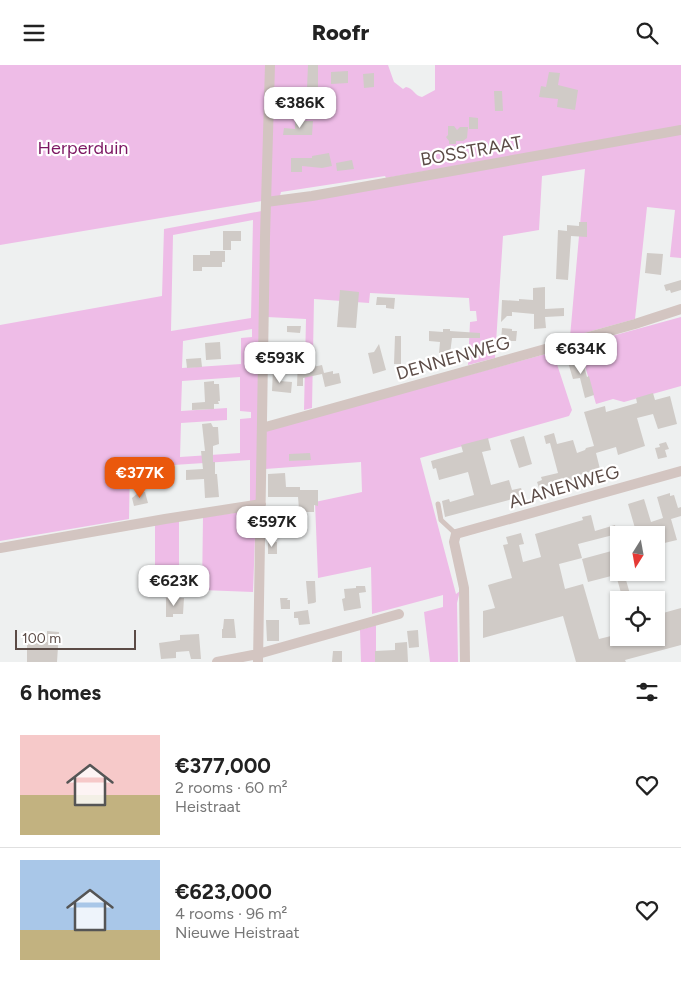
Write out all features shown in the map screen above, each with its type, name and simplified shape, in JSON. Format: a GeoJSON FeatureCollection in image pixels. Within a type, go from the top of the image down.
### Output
{"type":"FeatureCollection","features":[{"type":"Feature","properties":{"kind":"street"},"geometry":{"type":"LineString","coordinates":[[258,658],[270,65]]}},
{"type":"Feature","properties":{"kind":"street","name":"BOSSTRAAT"},"geometry":{"type":"LineString","coordinates":[[266,202],[322,194],[681,130]]}},
{"type":"Feature","properties":{"kind":"street","name":"DENNENWEG"},"geometry":{"type":"LineString","coordinates":[[262,428],[635,324],[681,309]]}},
{"type":"Feature","properties":{"kind":"street","name":"ALANENWEG"},"geometry":{"type":"LineString","coordinates":[[456,534],[681,471]]}},
{"type":"Feature","properties":{"kind":"street"},"geometry":{"type":"LineString","coordinates":[[0,547],[261,505]]}},
{"type":"Feature","properties":{"kind":"street"},"geometry":{"type":"LineString","coordinates":[[456,534],[454,542],[464,588],[465,662]]}},
{"type":"Feature","properties":{"kind":"street"},"geometry":{"type":"LineString","coordinates":[[217,662],[258,658],[399,614]]}},
{"type":"Feature","properties":{"kind":"lane"},"geometry":{"type":"LineString","coordinates":[[438,504],[441,520],[456,534]]}},
{"type":"Feature","properties":{"kind":"green space","name":"Herperduin"},"geometry":{"type":"Polygon","coordinates":[[[0,65],[388,65],[394,82],[403,89],[406,87],[422,97],[435,90],[435,65],[681,65],[681,126],[386,178],[385,176],[281,192],[280,196],[262,201],[0,245],[0,65]]]}},
{"type":"Feature","properties":{"kind":"green space"},"geometry":{"type":"Polygon","coordinates":[[[681,134],[681,258],[670,257],[675,210],[647,207],[635,319],[570,337],[585,169],[542,176],[539,230],[503,236],[495,358],[468,365],[470,322],[477,321],[476,311],[470,311],[469,298],[370,293],[369,303],[314,299],[312,408],[304,410],[306,319],[267,317],[270,205],[681,134]]]}},
{"type":"Feature","properties":{"kind":"green space"},"geometry":{"type":"Polygon","coordinates":[[[262,211],[257,503],[250,504],[250,460],[158,466],[158,464],[130,463],[129,519],[0,541],[0,325],[162,296],[164,229],[262,211]],[[253,220],[173,235],[171,331],[251,318],[253,220]],[[252,329],[183,341],[182,368],[241,364],[241,338],[252,337],[252,329]],[[240,377],[182,381],[181,411],[227,408],[227,420],[181,423],[180,457],[240,453],[240,419],[251,418],[251,412],[240,411],[240,377]]]}},
{"type":"Feature","properties":{"kind":"green space"},"geometry":{"type":"Polygon","coordinates":[[[681,317],[681,386],[624,402],[613,399],[596,404],[579,345],[681,317]]]}},
{"type":"Feature","properties":{"kind":"green space"},"geometry":{"type":"Polygon","coordinates":[[[553,352],[572,410],[569,416],[420,458],[456,594],[460,591],[457,603],[458,662],[430,662],[424,612],[443,607],[443,595],[372,614],[371,567],[318,578],[315,502],[362,492],[361,462],[265,469],[266,430],[553,352]]]}},
{"type":"Feature","properties":{"kind":"green space"},"geometry":{"type":"Polygon","coordinates":[[[256,510],[253,592],[202,590],[203,517],[256,510]]]}},
{"type":"Feature","properties":{"kind":"green space"},"geometry":{"type":"Polygon","coordinates":[[[179,521],[179,567],[155,568],[155,525],[179,521]]]}},
{"type":"Feature","properties":{"kind":"green space"},"geometry":{"type":"Polygon","coordinates":[[[376,625],[376,662],[361,662],[360,630],[376,625]]]}},
{"type":"Feature","properties":{"kind":"building"},"geometry":{"type":"Polygon","coordinates":[[[308,65],[318,65],[318,88],[307,88],[308,65]]]}},
{"type":"Feature","properties":{"kind":"building"},"geometry":{"type":"Polygon","coordinates":[[[348,71],[348,83],[331,84],[331,72],[348,71]]]}},
{"type":"Feature","properties":{"kind":"building"},"geometry":{"type":"Polygon","coordinates":[[[549,72],[560,73],[558,85],[578,90],[575,110],[557,107],[558,99],[539,97],[541,86],[546,87],[549,72]]]}},
{"type":"Feature","properties":{"kind":"building"},"geometry":{"type":"Polygon","coordinates":[[[374,73],[374,87],[364,88],[363,74],[374,73]]]}},
{"type":"Feature","properties":{"kind":"building"},"geometry":{"type":"Polygon","coordinates":[[[494,91],[502,91],[503,111],[495,111],[494,91]]]}},
{"type":"Feature","properties":{"kind":"building"},"geometry":{"type":"Polygon","coordinates":[[[469,117],[478,118],[478,129],[469,129],[469,117]]]}},
{"type":"Feature","properties":{"kind":"building"},"geometry":{"type":"Polygon","coordinates":[[[295,121],[313,121],[312,135],[283,135],[284,128],[295,129],[295,121]]]}},
{"type":"Feature","properties":{"kind":"building"},"geometry":{"type":"Polygon","coordinates":[[[448,126],[454,126],[457,130],[460,127],[468,127],[467,138],[463,141],[456,141],[456,144],[449,144],[446,137],[448,135],[448,126]]]}},
{"type":"Feature","properties":{"kind":"building"},"geometry":{"type":"Polygon","coordinates":[[[329,153],[332,166],[322,168],[302,166],[302,172],[291,172],[291,158],[312,158],[312,156],[329,153]]]}},
{"type":"Feature","properties":{"kind":"building"},"geometry":{"type":"Polygon","coordinates":[[[352,160],[354,169],[337,171],[336,163],[352,160]]]}},
{"type":"Feature","properties":{"kind":"building"},"geometry":{"type":"Polygon","coordinates":[[[579,222],[587,222],[587,237],[571,236],[568,280],[556,279],[558,230],[567,231],[567,225],[579,226],[579,222]]]}},
{"type":"Feature","properties":{"kind":"building"},"geometry":{"type":"Polygon","coordinates":[[[223,231],[241,231],[241,241],[231,241],[231,250],[223,250],[223,231]]]}},
{"type":"Feature","properties":{"kind":"building"},"geometry":{"type":"Polygon","coordinates":[[[210,251],[225,251],[225,262],[222,262],[222,267],[202,267],[202,271],[193,271],[193,255],[210,255],[210,251]]]}},
{"type":"Feature","properties":{"kind":"building"},"geometry":{"type":"Polygon","coordinates":[[[647,253],[663,254],[661,275],[645,273],[647,253]]]}},
{"type":"Feature","properties":{"kind":"building"},"geometry":{"type":"Polygon","coordinates":[[[681,280],[681,290],[671,293],[670,290],[666,291],[664,285],[681,280]]]}},
{"type":"Feature","properties":{"kind":"building"},"geometry":{"type":"Polygon","coordinates":[[[545,287],[545,309],[564,308],[564,316],[545,317],[546,328],[534,329],[534,314],[512,312],[512,316],[507,316],[501,322],[502,300],[533,300],[533,288],[545,287]]]}},
{"type":"Feature","properties":{"kind":"building"},"geometry":{"type":"Polygon","coordinates":[[[340,290],[359,292],[356,328],[337,327],[340,290]]]}},
{"type":"Feature","properties":{"kind":"building"},"geometry":{"type":"Polygon","coordinates":[[[377,297],[395,298],[394,309],[386,308],[386,305],[376,305],[377,297]]]}},
{"type":"Feature","properties":{"kind":"building"},"geometry":{"type":"Polygon","coordinates":[[[287,326],[301,326],[300,333],[287,332],[287,326]]]}},
{"type":"Feature","properties":{"kind":"building"},"geometry":{"type":"Polygon","coordinates":[[[502,328],[517,331],[516,341],[501,341],[502,328]]]}},
{"type":"Feature","properties":{"kind":"building"},"geometry":{"type":"Polygon","coordinates":[[[443,329],[480,333],[480,338],[452,338],[450,354],[439,353],[440,342],[429,341],[429,331],[443,332],[443,329]]]}},
{"type":"Feature","properties":{"kind":"building"},"geometry":{"type":"Polygon","coordinates":[[[395,336],[401,336],[401,364],[394,364],[395,336]]]}},
{"type":"Feature","properties":{"kind":"building"},"geometry":{"type":"Polygon","coordinates":[[[220,342],[221,359],[206,360],[205,343],[220,342]]]}},
{"type":"Feature","properties":{"kind":"building"},"geometry":{"type":"Polygon","coordinates":[[[379,344],[386,370],[373,374],[368,353],[374,352],[379,344]]]}},
{"type":"Feature","properties":{"kind":"building"},"geometry":{"type":"Polygon","coordinates":[[[581,355],[594,395],[585,398],[580,378],[573,379],[567,359],[581,355]]]}},
{"type":"Feature","properties":{"kind":"building"},"geometry":{"type":"Polygon","coordinates":[[[298,357],[304,357],[304,369],[322,365],[324,373],[333,371],[333,374],[339,373],[341,383],[325,387],[322,374],[303,378],[303,386],[297,386],[298,357]]]}},
{"type":"Feature","properties":{"kind":"building"},"geometry":{"type":"Polygon","coordinates":[[[201,358],[202,367],[187,368],[186,359],[201,358]]]}},
{"type":"Feature","properties":{"kind":"building"},"geometry":{"type":"Polygon","coordinates":[[[273,370],[280,370],[280,381],[292,382],[291,393],[272,391],[273,370]]]}},
{"type":"Feature","properties":{"kind":"building"},"geometry":{"type":"Polygon","coordinates":[[[214,381],[214,384],[219,384],[219,404],[214,404],[214,409],[192,410],[192,403],[205,402],[204,382],[214,381]]]}},
{"type":"Feature","properties":{"kind":"building"},"geometry":{"type":"Polygon","coordinates":[[[653,393],[655,400],[670,396],[677,424],[658,429],[653,414],[637,418],[645,446],[618,455],[616,447],[596,453],[600,469],[579,475],[580,478],[575,480],[575,482],[561,486],[561,482],[539,488],[537,482],[542,480],[541,477],[558,473],[550,443],[546,444],[544,436],[554,433],[557,444],[573,440],[577,453],[585,450],[594,446],[584,412],[605,406],[606,412],[637,403],[636,398],[653,393]]]}},
{"type":"Feature","properties":{"kind":"building"},"geometry":{"type":"Polygon","coordinates":[[[211,423],[213,427],[218,427],[219,444],[213,446],[213,462],[215,462],[219,497],[205,498],[204,479],[186,480],[186,470],[203,469],[201,451],[205,451],[202,424],[211,423]]]}},
{"type":"Feature","properties":{"kind":"building"},"geometry":{"type":"Polygon","coordinates":[[[524,436],[532,464],[519,468],[510,440],[524,436]]]}},
{"type":"Feature","properties":{"kind":"building"},"geometry":{"type":"Polygon","coordinates":[[[488,438],[491,450],[482,452],[491,485],[509,480],[512,490],[521,488],[524,496],[445,517],[442,501],[449,499],[450,502],[474,495],[468,472],[439,480],[436,468],[433,469],[431,461],[463,452],[461,445],[488,438]]]}},
{"type":"Feature","properties":{"kind":"building"},"geometry":{"type":"Polygon","coordinates":[[[666,442],[669,449],[665,450],[667,457],[658,459],[655,448],[660,447],[659,444],[666,442]]]}},
{"type":"Feature","properties":{"kind":"building"},"geometry":{"type":"Polygon","coordinates":[[[310,453],[311,460],[289,461],[289,454],[310,453]]]}},
{"type":"Feature","properties":{"kind":"building"},"geometry":{"type":"Polygon","coordinates":[[[285,473],[286,487],[300,487],[300,490],[318,490],[318,506],[314,505],[314,512],[306,512],[306,524],[292,524],[292,509],[299,509],[298,497],[268,497],[268,474],[285,473]]]}},
{"type":"Feature","properties":{"kind":"building"},"geometry":{"type":"Polygon","coordinates":[[[145,492],[148,503],[134,506],[132,498],[138,493],[145,492]]]}},
{"type":"Feature","properties":{"kind":"building"},"geometry":{"type":"Polygon","coordinates":[[[670,493],[670,496],[674,495],[678,508],[681,507],[681,516],[671,519],[677,540],[665,543],[665,526],[634,526],[628,504],[644,499],[651,522],[663,518],[657,497],[670,493]]]}},
{"type":"Feature","properties":{"kind":"building"},"geometry":{"type":"Polygon","coordinates":[[[591,515],[595,531],[610,526],[610,536],[578,544],[582,558],[559,564],[565,589],[583,584],[599,639],[610,636],[610,646],[665,646],[665,612],[681,608],[681,645],[625,660],[626,662],[576,662],[563,616],[483,638],[483,611],[495,608],[488,585],[512,578],[503,545],[508,544],[506,537],[521,533],[524,544],[519,545],[523,562],[541,557],[535,534],[583,520],[582,517],[591,515]]]}},
{"type":"Feature","properties":{"kind":"building"},"geometry":{"type":"Polygon","coordinates":[[[268,542],[277,542],[277,554],[268,554],[268,542]]]}},
{"type":"Feature","properties":{"kind":"building"},"geometry":{"type":"Polygon","coordinates":[[[610,551],[610,576],[588,582],[582,559],[610,551]]]}},
{"type":"Feature","properties":{"kind":"building"},"geometry":{"type":"Polygon","coordinates":[[[306,581],[315,581],[316,602],[314,603],[308,604],[306,581]]]}},
{"type":"Feature","properties":{"kind":"building"},"geometry":{"type":"Polygon","coordinates":[[[618,581],[626,581],[629,591],[620,591],[618,581]]]}},
{"type":"Feature","properties":{"kind":"building"},"geometry":{"type":"Polygon","coordinates":[[[356,586],[365,586],[366,592],[359,593],[361,608],[344,611],[342,599],[345,598],[344,589],[356,588],[356,586]]]}},
{"type":"Feature","properties":{"kind":"building"},"geometry":{"type":"Polygon","coordinates":[[[166,598],[184,598],[183,614],[173,614],[173,617],[166,617],[166,598]]]}},
{"type":"Feature","properties":{"kind":"building"},"geometry":{"type":"Polygon","coordinates":[[[280,598],[288,598],[287,600],[290,600],[290,609],[281,609],[280,598]]]}},
{"type":"Feature","properties":{"kind":"building"},"geometry":{"type":"Polygon","coordinates":[[[308,610],[310,624],[299,625],[298,618],[294,618],[294,612],[308,610]]]}},
{"type":"Feature","properties":{"kind":"building"},"geometry":{"type":"Polygon","coordinates":[[[224,619],[234,619],[236,638],[222,638],[224,619]]]}},
{"type":"Feature","properties":{"kind":"building"},"geometry":{"type":"Polygon","coordinates":[[[266,620],[279,620],[279,641],[267,641],[266,620]]]}},
{"type":"Feature","properties":{"kind":"building"},"geometry":{"type":"Polygon","coordinates":[[[418,630],[419,647],[409,648],[407,631],[418,630]]]}},
{"type":"Feature","properties":{"kind":"building"},"geometry":{"type":"Polygon","coordinates":[[[47,631],[59,632],[57,662],[27,662],[27,642],[47,642],[47,631]]]}},
{"type":"Feature","properties":{"kind":"building"},"geometry":{"type":"Polygon","coordinates":[[[199,634],[201,659],[191,659],[189,651],[176,652],[176,658],[161,659],[159,643],[180,640],[180,635],[199,634]]]}},
{"type":"Feature","properties":{"kind":"building"},"geometry":{"type":"Polygon","coordinates":[[[407,642],[408,662],[375,662],[375,651],[395,650],[395,643],[407,642]]]}},
{"type":"Feature","properties":{"kind":"building"},"geometry":{"type":"Polygon","coordinates":[[[333,651],[342,651],[342,662],[332,662],[333,651]]]}}]}
